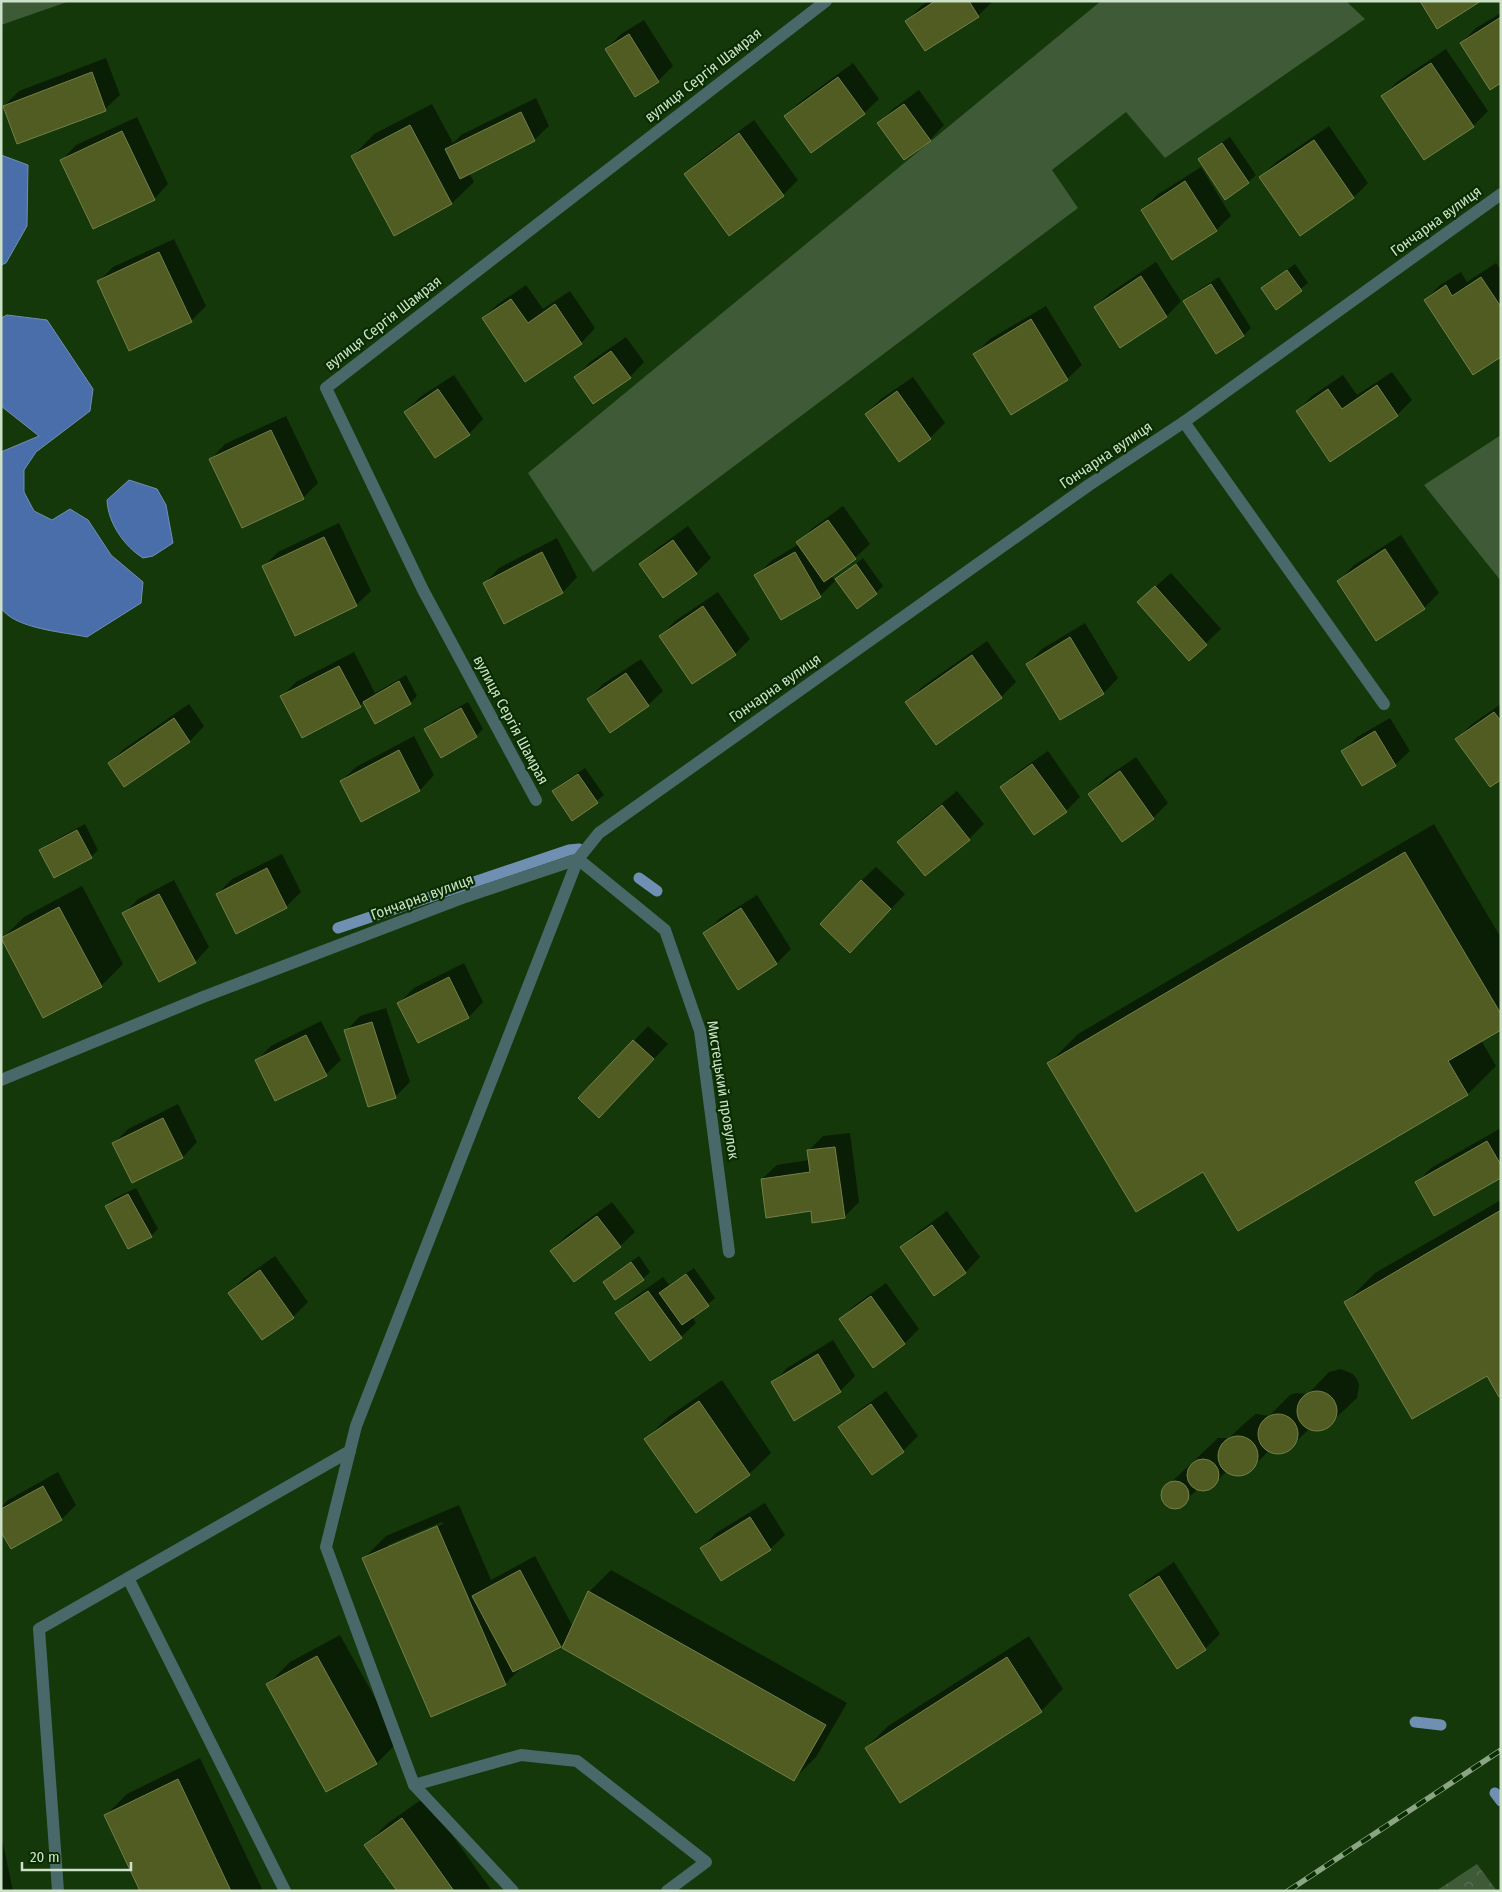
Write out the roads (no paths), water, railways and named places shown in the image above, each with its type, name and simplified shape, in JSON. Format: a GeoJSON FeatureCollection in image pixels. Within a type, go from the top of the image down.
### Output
{"type":"FeatureCollection","features":[{"type":"Feature","properties":{"kind":"street","name":"вулиця Сергія Шамрая"},"geometry":{"type":"LineString","coordinates":[[536,800],[423,590],[326,388],[826,1]]}},
{"type":"Feature","properties":{"kind":"street","name":"Гончарна вулиця"},"geometry":{"type":"LineString","coordinates":[[1,1080],[203,997],[464,897],[578,859],[599,833],[1089,485],[1184,422],[1501,194]]}},
{"type":"Feature","properties":{"kind":"street"},"geometry":{"type":"LineString","coordinates":[[1184,422],[1384,704]]}},
{"type":"Feature","properties":{"kind":"street"},"geometry":{"type":"LineString","coordinates":[[513,1891],[414,1784],[326,1547],[356,1426],[578,859]]}},
{"type":"Feature","properties":{"kind":"street","name":"Мистецький провулок"},"geometry":{"type":"LineString","coordinates":[[578,859],[665,930],[700,1031],[729,1252]]}},
{"type":"Feature","properties":{"kind":"street"},"geometry":{"type":"LineString","coordinates":[[58,1891],[39,1629],[350,1451]]}},
{"type":"Feature","properties":{"kind":"street"},"geometry":{"type":"LineString","coordinates":[[128,1578],[285,1891]]}},
{"type":"Feature","properties":{"kind":"street"},"geometry":{"type":"LineString","coordinates":[[414,1784],[521,1756],[577,1760],[706,1862],[667,1891]]}},
{"type":"Feature","properties":{"kind":"water"},"geometry":{"type":"Polygon","coordinates":[[[1,155],[28,165],[27,226],[6,263],[1,265],[1,155]]]}},
{"type":"Feature","properties":{"kind":"water"},"geometry":{"type":"Polygon","coordinates":[[[7,315],[47,320],[93,389],[90,411],[36,452],[24,470],[24,492],[34,511],[52,520],[70,509],[88,520],[111,555],[143,582],[141,603],[87,637],[28,625],[17,621],[1,608],[1,452],[39,436],[1,406],[1,318],[7,315]]]}},
{"type":"Feature","properties":{"kind":"water"},"geometry":{"type":"Polygon","coordinates":[[[129,480],[157,489],[166,505],[173,543],[153,556],[143,558],[136,553],[118,533],[110,517],[107,500],[129,480]]]}},
{"type":"Feature","properties":{"kind":"waterway"},"geometry":{"type":"LineString","coordinates":[[338,928],[569,850],[579,849]]}},
{"type":"Feature","properties":{"kind":"waterway"},"geometry":{"type":"LineString","coordinates":[[639,878],[657,891]]}},
{"type":"Feature","properties":{"kind":"waterway"},"geometry":{"type":"LineString","coordinates":[[1415,1722],[1441,1725]]}},
{"type":"Feature","properties":{"kind":"waterway"},"geometry":{"type":"LineString","coordinates":[[1495,1793],[1501,1801]]}},
{"type":"Feature","properties":{"kind":"railway"},"geometry":{"type":"LineString","coordinates":[[1288,1891],[1501,1750]]}}]}
